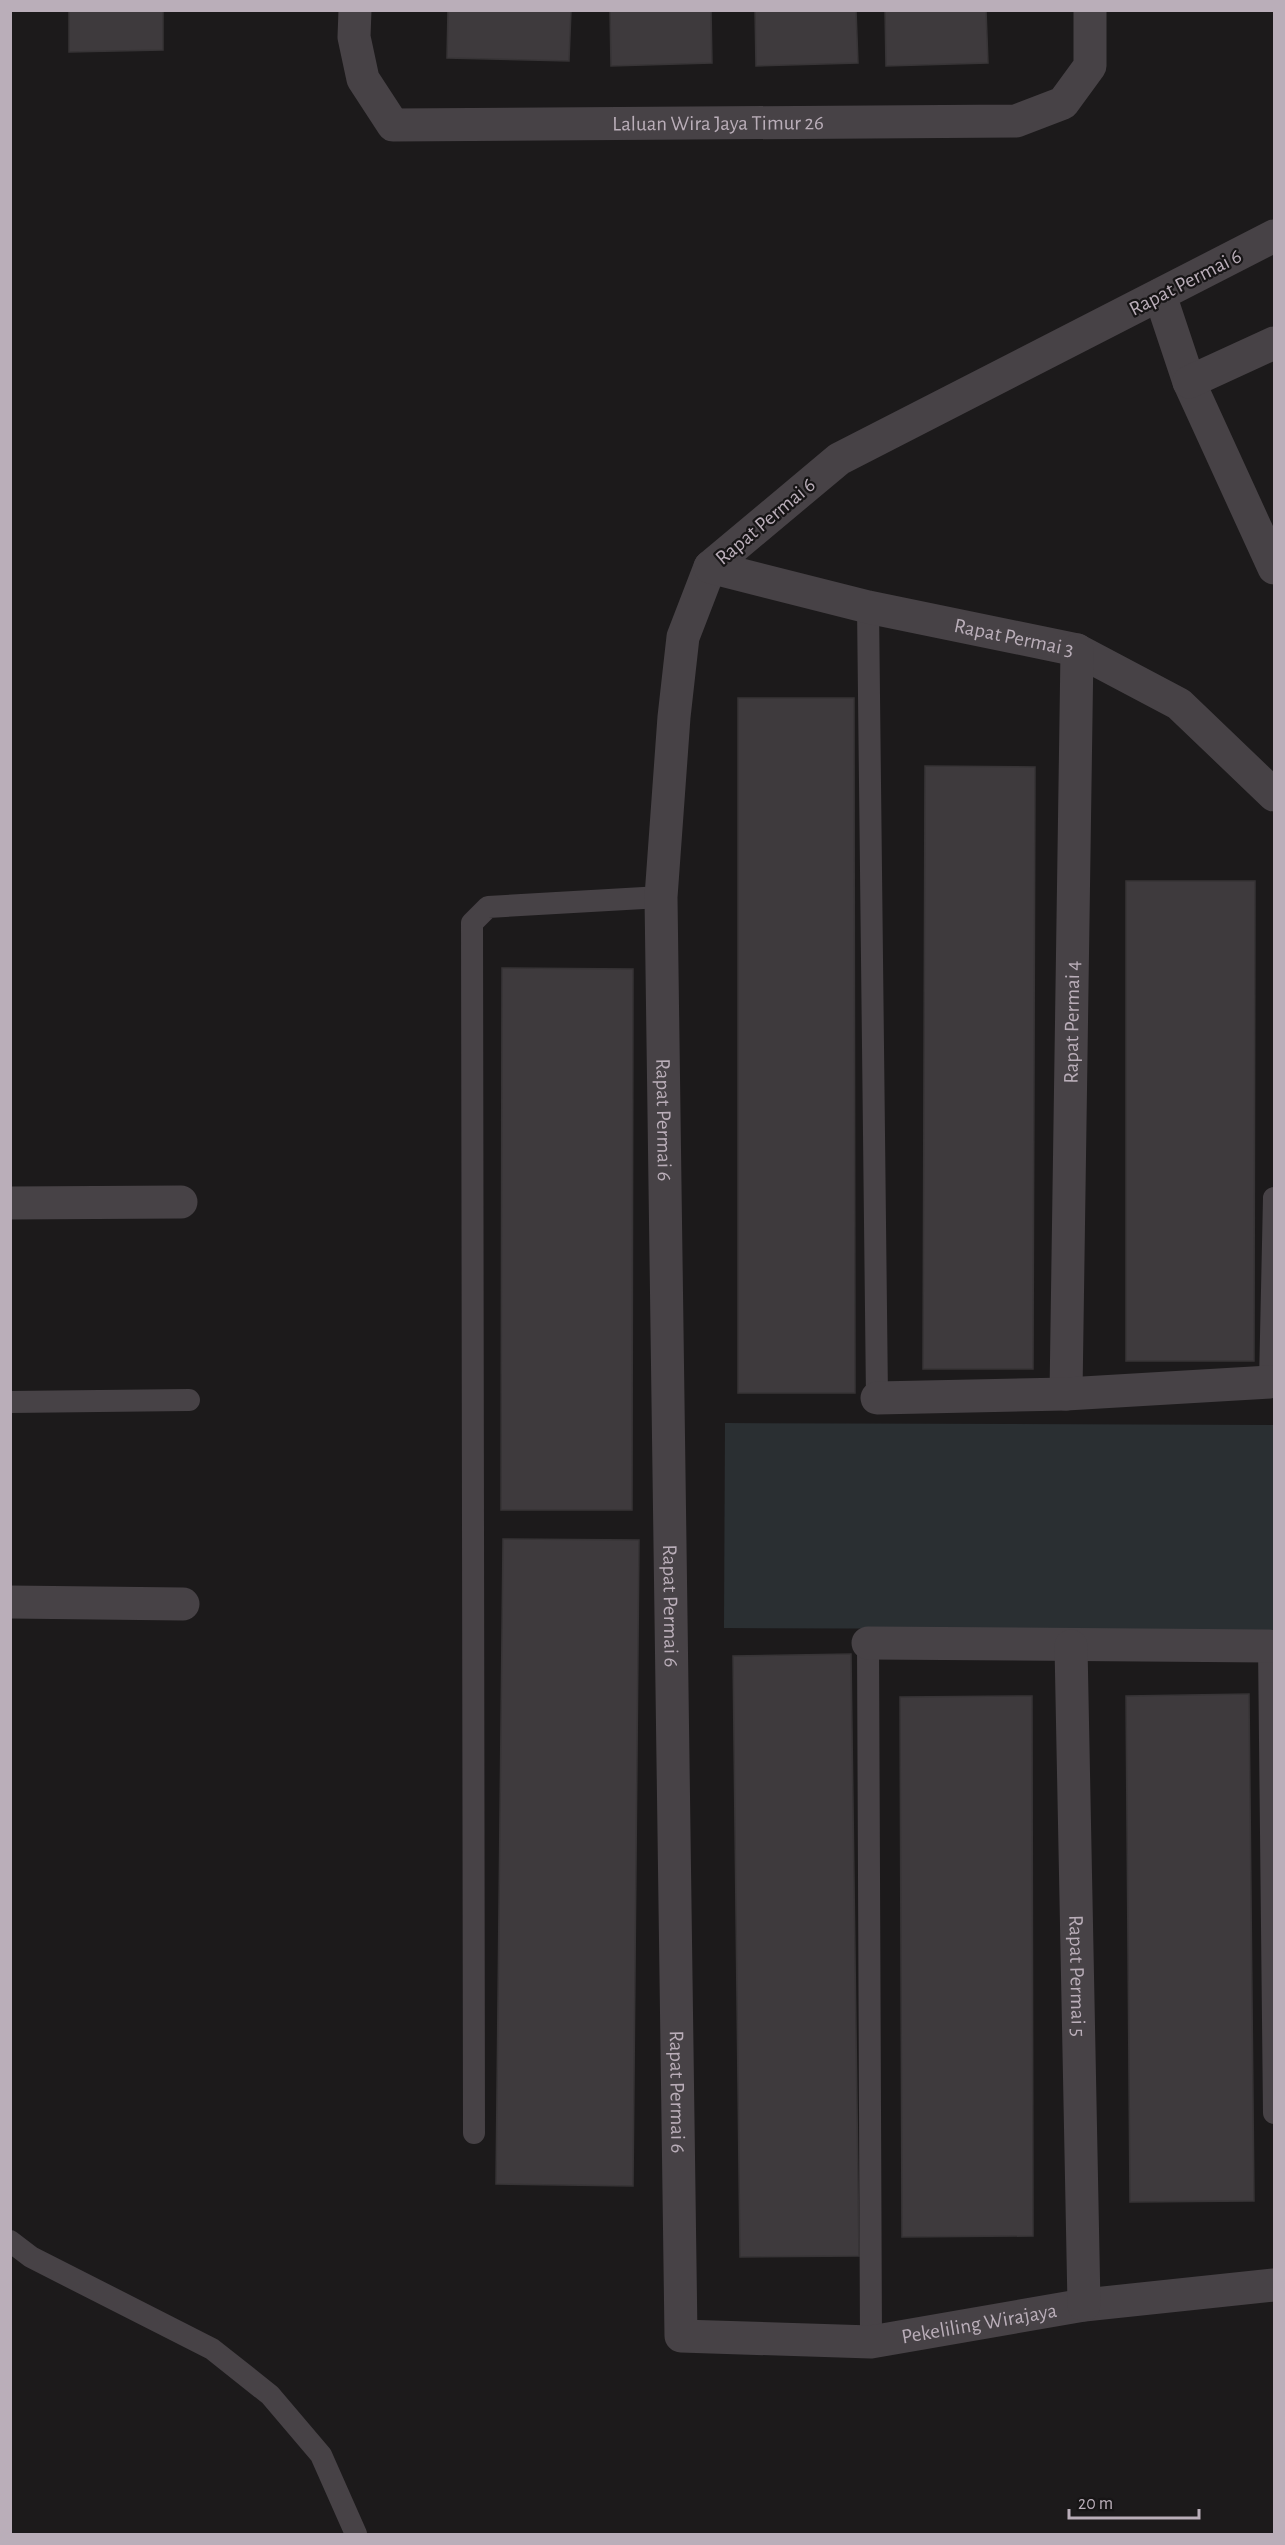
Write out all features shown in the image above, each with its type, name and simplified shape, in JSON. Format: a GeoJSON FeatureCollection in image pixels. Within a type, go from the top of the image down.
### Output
{"type":"FeatureCollection","features":[{"type":"Feature","properties":{"kind":"street","name":"Laluan Wira Jaya Timur 26"},"geometry":{"type":"LineString","coordinates":[[355,10],[354,37],[363,79],[393,125],[1016,122],[1064,103],[1090,66],[1090,10]]}},
{"type":"Feature","properties":{"kind":"street","name":"Rapat Permai 6"},"geometry":{"type":"LineString","coordinates":[[681,2336],[661,897],[674,717],[683,637],[710,567],[839,459],[1275,236]]}},
{"type":"Feature","properties":{"kind":"street"},"geometry":{"type":"LineString","coordinates":[[1160,295],[1189,382],[1275,568]]}},
{"type":"Feature","properties":{"kind":"street"},"geometry":{"type":"LineString","coordinates":[[1189,382],[1275,343]]}},
{"type":"Feature","properties":{"kind":"street","name":"Rapat Permai 3"},"geometry":{"type":"LineString","coordinates":[[710,567],[868,607],[1077,650],[1179,704],[1275,795]]}},
{"type":"Feature","properties":{"kind":"street","name":"Rapat Permai 4"},"geometry":{"type":"LineString","coordinates":[[1066,1394],[1077,650]]}},
{"type":"Feature","properties":{"kind":"street"},"geometry":{"type":"LineString","coordinates":[[10,1203],[181,1202]]}},
{"type":"Feature","properties":{"kind":"street"},"geometry":{"type":"LineString","coordinates":[[877,1398],[1066,1394],[1270,1382]]}},
{"type":"Feature","properties":{"kind":"street"},"geometry":{"type":"LineString","coordinates":[[10,1602],[183,1604]]}},
{"type":"Feature","properties":{"kind":"street"},"geometry":{"type":"LineString","coordinates":[[868,1643],[1269,1646]]}},
{"type":"Feature","properties":{"kind":"street","name":"Rapat Permai 5"},"geometry":{"type":"LineString","coordinates":[[1071,1646],[1084,2305]]}},
{"type":"Feature","properties":{"kind":"street","name":"Pekeliling Wirajaya"},"geometry":{"type":"LineString","coordinates":[[681,2336],[871,2342],[1084,2305],[1275,2284]]}},
{"type":"Feature","properties":{"kind":"lane"},"geometry":{"type":"LineString","coordinates":[[868,607],[877,1398]]}},
{"type":"Feature","properties":{"kind":"lane"},"geometry":{"type":"LineString","coordinates":[[474,2133],[472,923],[488,907],[661,897]]}},
{"type":"Feature","properties":{"kind":"lane"},"geometry":{"type":"LineString","coordinates":[[1270,1382],[1275,1198]]}},
{"type":"Feature","properties":{"kind":"lane"},"geometry":{"type":"LineString","coordinates":[[10,1402],[189,1400]]}},
{"type":"Feature","properties":{"kind":"lane"},"geometry":{"type":"LineString","coordinates":[[868,1643],[871,2342]]}},
{"type":"Feature","properties":{"kind":"lane"},"geometry":{"type":"LineString","coordinates":[[1269,1646],[1275,2113]]}},
{"type":"Feature","properties":{"kind":"lane"},"geometry":{"type":"LineString","coordinates":[[10,2241],[31,2257],[212,2349],[270,2395],[321,2455],[356,2535]]}},
{"type":"Feature","properties":{"kind":"shaded area"},"geometry":{"type":"Polygon","coordinates":[[[725,1423],[1274,1425],[1274,1630],[724,1628],[725,1423]]]}},
{"type":"Feature","properties":{"kind":"building"},"geometry":{"type":"Polygon","coordinates":[[[69,10],[163,10],[163,50],[69,52],[69,10]]]}},
{"type":"Feature","properties":{"kind":"building"},"geometry":{"type":"Polygon","coordinates":[[[448,10],[571,10],[569,61],[447,58],[448,10]]]}},
{"type":"Feature","properties":{"kind":"building"},"geometry":{"type":"Polygon","coordinates":[[[610,10],[711,10],[712,63],[611,66],[610,10]]]}},
{"type":"Feature","properties":{"kind":"building"},"geometry":{"type":"Polygon","coordinates":[[[755,10],[856,10],[858,63],[756,66],[755,10]]]}},
{"type":"Feature","properties":{"kind":"building"},"geometry":{"type":"Polygon","coordinates":[[[885,10],[986,10],[988,63],[886,66],[885,10]]]}},
{"type":"Feature","properties":{"kind":"building"},"geometry":{"type":"Polygon","coordinates":[[[738,698],[854,698],[855,1393],[738,1393],[738,698]]]}},
{"type":"Feature","properties":{"kind":"building"},"geometry":{"type":"Polygon","coordinates":[[[925,766],[1035,767],[1033,1369],[923,1369],[925,766]]]}},
{"type":"Feature","properties":{"kind":"building"},"geometry":{"type":"Polygon","coordinates":[[[1126,881],[1255,881],[1254,1361],[1126,1361],[1126,881]]]}},
{"type":"Feature","properties":{"kind":"building"},"geometry":{"type":"Polygon","coordinates":[[[502,968],[633,969],[632,1510],[501,1510],[502,968]]]}},
{"type":"Feature","properties":{"kind":"building"},"geometry":{"type":"Polygon","coordinates":[[[503,1539],[639,1540],[633,2186],[496,2184],[503,1539]]]}},
{"type":"Feature","properties":{"kind":"building"},"geometry":{"type":"Polygon","coordinates":[[[851,1654],[859,2256],[740,2257],[733,1656],[851,1654]]]}},
{"type":"Feature","properties":{"kind":"building"},"geometry":{"type":"Polygon","coordinates":[[[1249,1694],[1254,2201],[1130,2202],[1126,1696],[1249,1694]]]}},
{"type":"Feature","properties":{"kind":"building"},"geometry":{"type":"Polygon","coordinates":[[[1032,1696],[1033,2236],[902,2237],[900,1697],[1032,1696]]]}}]}
